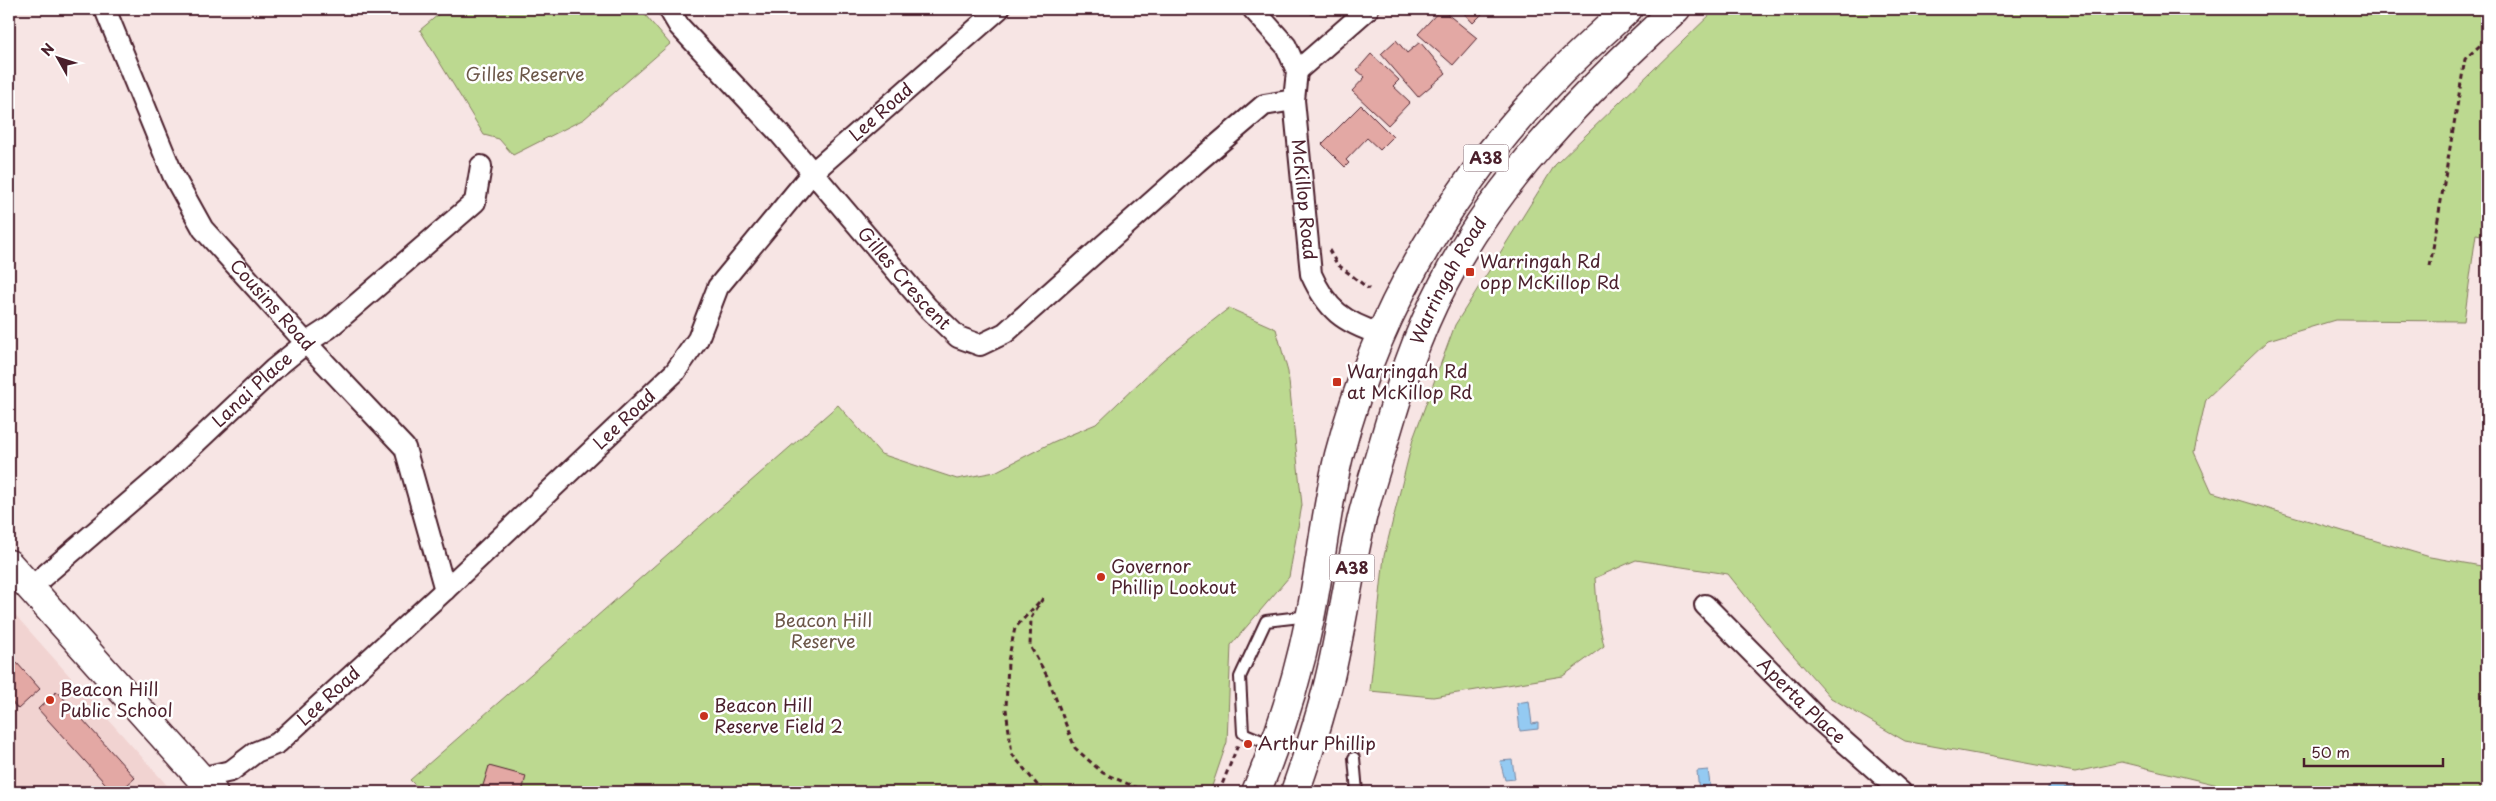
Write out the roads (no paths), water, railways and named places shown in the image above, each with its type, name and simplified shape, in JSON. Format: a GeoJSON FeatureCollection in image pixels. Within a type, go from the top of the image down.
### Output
{"type":"FeatureCollection","features":[{"type":"Feature","properties":{"kind":"main road","name":"Warringah Road"},"geometry":{"type":"LineString","coordinates":[[1256,792],[1275,746],[1295,682],[1311,616],[1324,530],[1339,457],[1356,396],[1380,334],[1404,284],[1430,238],[1500,140],[1563,70],[1628,9]]}},
{"type":"Feature","properties":{"kind":"main road","name":"Warringah Road"},"geometry":{"type":"LineString","coordinates":[[1297,792],[1330,679],[1362,517],[1402,382],[1415,346],[1457,260],[1531,156],[1622,58],[1676,9]]}},
{"type":"Feature","properties":{"kind":"main road","name":"McKillop Road"},"geometry":{"type":"LineString","coordinates":[[1380,334],[1415,346]]}},
{"type":"Feature","properties":{"kind":"main road"},"geometry":{"type":"LineString","coordinates":[[9,564],[206,785]]}},
{"type":"Feature","properties":{"kind":"street","name":"Cousins Road"},"geometry":{"type":"LineString","coordinates":[[105,9],[173,175],[203,229],[306,343],[405,448],[445,590]]}},
{"type":"Feature","properties":{"kind":"street","name":"Gilles Crescent"},"geometry":{"type":"LineString","coordinates":[[669,9],[679,26],[780,134],[927,307],[958,337],[980,345],[1005,333],[1264,105],[1294,100]]}},
{"type":"Feature","properties":{"kind":"street","name":"Lee Road"},"geometry":{"type":"LineString","coordinates":[[206,785],[232,771],[256,752],[278,743],[445,590],[675,372],[698,338],[718,288],[812,173],[999,9]]}},
{"type":"Feature","properties":{"kind":"street","name":"McKillop Road"},"geometry":{"type":"LineString","coordinates":[[1253,9],[1286,46],[1297,71],[1294,100],[1311,274],[1323,298],[1337,314],[1358,327],[1380,334]]}},
{"type":"Feature","properties":{"kind":"street"},"geometry":{"type":"LineString","coordinates":[[1297,71],[1368,9]]}},
{"type":"Feature","properties":{"kind":"street","name":"Lanai Place"},"geometry":{"type":"LineString","coordinates":[[30,588],[167,470],[274,369],[306,343],[329,328],[475,202],[481,166]]}},
{"type":"Feature","properties":{"kind":"street","name":"Aperta Place"},"geometry":{"type":"LineString","coordinates":[[1705,605],[1815,716],[1901,792]]}},
{"type":"Feature","properties":{"kind":"lane"},"geometry":{"type":"LineString","coordinates":[[1275,746],[1243,733],[1240,677],[1266,621],[1311,616]]}},
{"type":"Feature","properties":{"kind":"lane"},"geometry":{"type":"LineString","coordinates":[[1354,758],[1357,792]]}},
{"type":"Feature","properties":{"kind":"water"},"geometry":{"type":"Polygon","coordinates":[[[1529,701],[1532,724],[1538,723],[1538,729],[1520,731],[1517,703],[1529,701]]]}},
{"type":"Feature","properties":{"kind":"water"},"geometry":{"type":"Polygon","coordinates":[[[1512,760],[1515,779],[1505,780],[1500,761],[1512,760]]]}},
{"type":"Feature","properties":{"kind":"water"},"geometry":{"type":"Polygon","coordinates":[[[1708,770],[1711,792],[1699,792],[1697,771],[1708,770]]]}},
{"type":"Feature","properties":{"kind":"water"},"geometry":{"type":"Polygon","coordinates":[[[2048,786],[2076,788],[2075,792],[2048,792],[2048,786]]]}},
{"type":"Feature","properties":{"kind":"place","name":"Warringah Rd opp McKillop Rd"},"geometry":{"type":"Point","coordinates":[1470,272]}},
{"type":"Feature","properties":{"kind":"place","name":"Warringah Rd at McKillop Rd"},"geometry":{"type":"Point","coordinates":[1337,382]}},
{"type":"Feature","properties":{"kind":"place","name":"Governor Phillip Lookout"},"geometry":{"type":"Point","coordinates":[1101,577]}},
{"type":"Feature","properties":{"kind":"place","name":"Beacon Hill Public School"},"geometry":{"type":"Point","coordinates":[50,700]}},
{"type":"Feature","properties":{"kind":"place","name":"Beacon Hill Reserve Field 2"},"geometry":{"type":"Point","coordinates":[704,716]}},
{"type":"Feature","properties":{"kind":"place","name":"Arthur Phillip"},"geometry":{"type":"Point","coordinates":[1248,744]}},
{"type":"Feature","properties":{"kind":"park label","name":"Gilles Reserve"},"geometry":{"type":"Point","coordinates":[525,75]}},
{"type":"Feature","properties":{"kind":"park label","name":"Beacon Hill Reserve"},"geometry":{"type":"Point","coordinates":[823,631]}}]}
